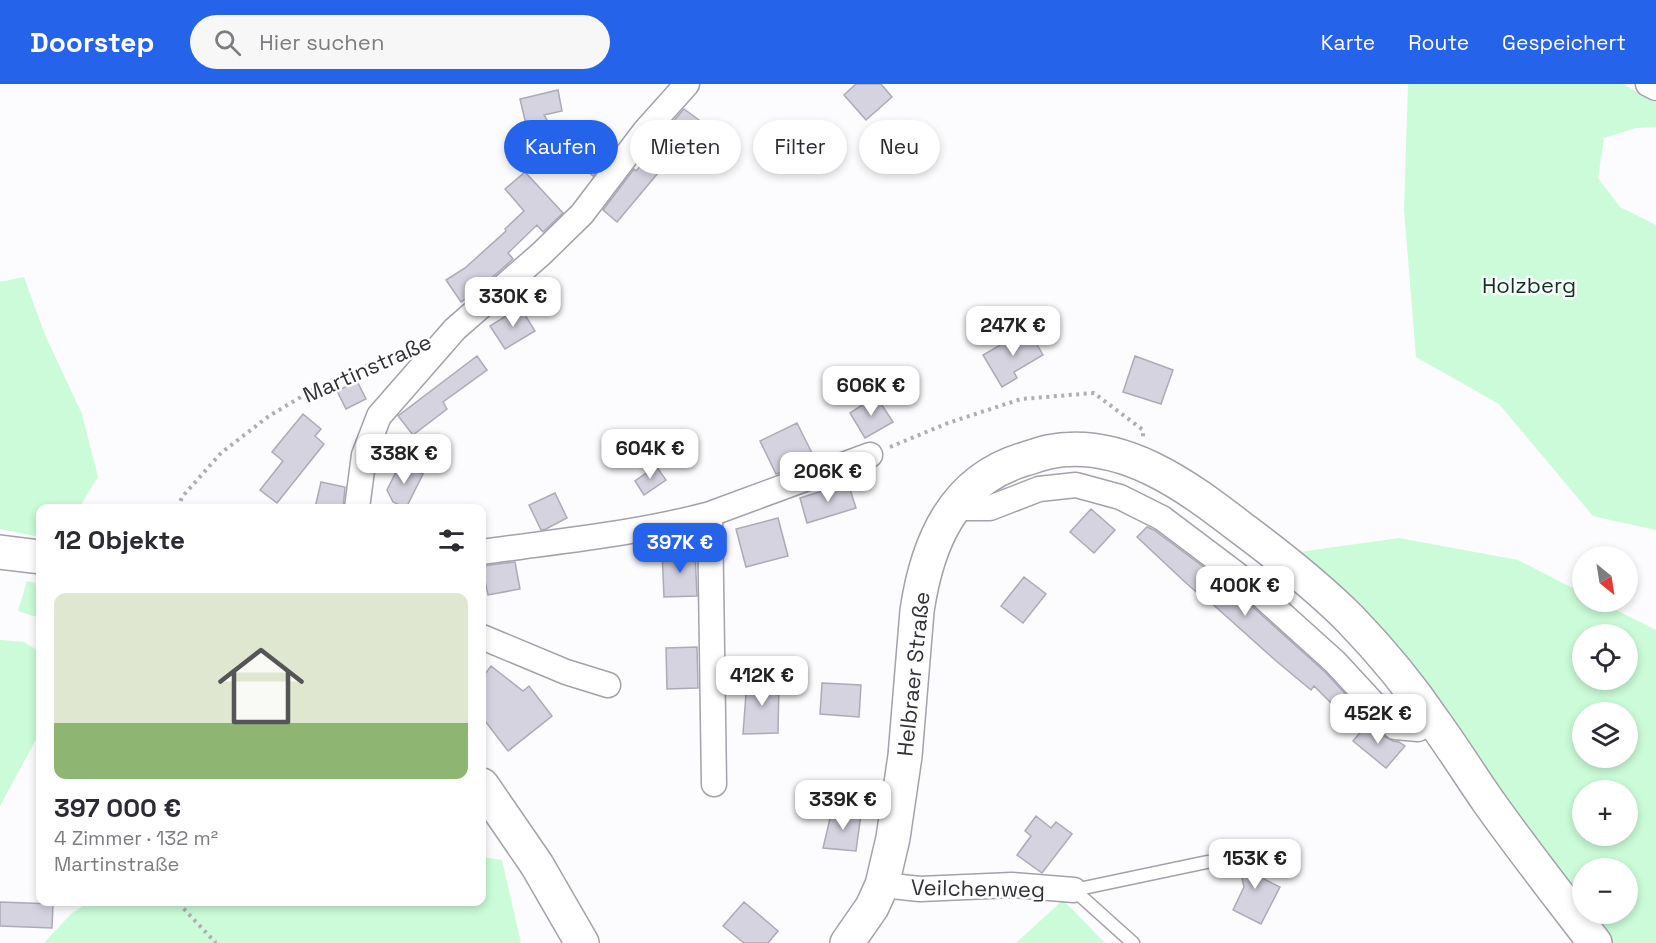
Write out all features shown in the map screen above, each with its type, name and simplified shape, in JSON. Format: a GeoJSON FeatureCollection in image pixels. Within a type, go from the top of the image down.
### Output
{"type":"FeatureCollection","features":[{"type":"Feature","properties":{"kind":"main road","name":"Helbraer Straße"},"geometry":{"type":"LineString","coordinates":[[847,943],[872,907],[882,885],[893,838],[902,777],[920,591],[932,547],[941,527],[970,488],[992,473],[1049,452],[1072,450],[1093,451],[1116,456],[1146,465],[1171,478],[1205,500],[1319,589],[1372,643],[1434,720],[1488,801],[1595,943]]}},
{"type":"Feature","properties":{"kind":"main road"},"geometry":{"type":"LineString","coordinates":[[0,552],[36,556]]}},
{"type":"Feature","properties":{"kind":"main road"},"geometry":{"type":"LineString","coordinates":[[486,791],[537,865],[582,943]]}},
{"type":"Feature","properties":{"kind":"street","name":"Martinstraße"},"geometry":{"type":"LineString","coordinates":[[358,504],[364,455],[379,416],[455,329],[542,254],[582,214],[645,131],[687,84]]}},
{"type":"Feature","properties":{"kind":"street"},"geometry":{"type":"LineString","coordinates":[[1648,84],[1656,88]]}},
{"type":"Feature","properties":{"kind":"street"},"geometry":{"type":"LineString","coordinates":[[486,551],[630,530],[710,514],[870,455]]}},
{"type":"Feature","properties":{"kind":"street"},"geometry":{"type":"LineString","coordinates":[[953,508],[990,508],[1039,489],[1076,485],[1120,497],[1162,518],[1243,579],[1335,662],[1395,727],[1418,729],[1434,720]]}},
{"type":"Feature","properties":{"kind":"street"},"geometry":{"type":"LineString","coordinates":[[710,514],[714,784]]}},
{"type":"Feature","properties":{"kind":"street"},"geometry":{"type":"LineString","coordinates":[[486,639],[566,672],[608,685]]}},
{"type":"Feature","properties":{"kind":"street","name":"Veilchenweg"},"geometry":{"type":"LineString","coordinates":[[882,885],[920,889],[1012,885],[1074,890]]}},
{"type":"Feature","properties":{"kind":"lane","name":"Veilchenweg"},"geometry":{"type":"LineString","coordinates":[[1074,890],[1207,862]]}},
{"type":"Feature","properties":{"kind":"lane","name":"Veilchenweg"},"geometry":{"type":"LineString","coordinates":[[1074,890],[1133,943]]}},
{"type":"Feature","properties":{"kind":"path","name":"Martinstraße"},"geometry":{"type":"LineString","coordinates":[[179,504],[182,497],[221,453],[269,416],[321,385],[414,346]]}},
{"type":"Feature","properties":{"kind":"path"},"geometry":{"type":"LineString","coordinates":[[870,455],[948,423],[1021,399],[1094,393],[1143,430],[1146,465]]}},
{"type":"Feature","properties":{"kind":"path"},"geometry":{"type":"LineString","coordinates":[[182,906],[216,943]]}},
{"type":"Feature","properties":{"kind":"green space","name":"Holzberg"},"geometry":{"type":"Polygon","coordinates":[[[1408,84],[1623,84],[1656,103],[1656,127],[1636,128],[1604,138],[1598,178],[1620,207],[1656,225],[1656,530],[1593,516],[1499,404],[1416,357],[1404,209],[1408,84]]]}},
{"type":"Feature","properties":{"kind":"green space"},"geometry":{"type":"Polygon","coordinates":[[[24,277],[45,335],[82,414],[98,477],[81,504],[36,504],[36,536],[0,529],[0,282],[24,277]]]}},
{"type":"Feature","properties":{"kind":"green space"},"geometry":{"type":"Polygon","coordinates":[[[1399,538],[1518,560],[1572,588],[1572,612],[1620,612],[1656,630],[1656,943],[1595,943],[1581,924],[1638,924],[1638,858],[1572,858],[1572,912],[1488,801],[1278,555],[1399,538]]]}},
{"type":"Feature","properties":{"kind":"green space"},"geometry":{"type":"Polygon","coordinates":[[[27,581],[36,583],[36,617],[18,611],[27,581]]]}},
{"type":"Feature","properties":{"kind":"green space"},"geometry":{"type":"Polygon","coordinates":[[[0,640],[24,642],[36,650],[36,739],[0,806],[0,640]]]}},
{"type":"Feature","properties":{"kind":"green space"},"geometry":{"type":"Polygon","coordinates":[[[486,858],[502,860],[521,943],[44,943],[71,914],[83,906],[486,906],[486,858]]]}},
{"type":"Feature","properties":{"kind":"green space"},"geometry":{"type":"Polygon","coordinates":[[[1063,900],[1105,943],[1016,943],[1063,900]]]}},
{"type":"Feature","properties":{"kind":"building"},"geometry":{"type":"Polygon","coordinates":[[[856,84],[881,84],[892,97],[866,120],[844,95],[856,84]]]}},
{"type":"Feature","properties":{"kind":"building"},"geometry":{"type":"Polygon","coordinates":[[[558,90],[562,111],[544,115],[547,120],[525,120],[520,99],[558,90]]]}},
{"type":"Feature","properties":{"kind":"building"},"geometry":{"type":"Polygon","coordinates":[[[684,109],[699,120],[674,120],[684,109]]]}},
{"type":"Feature","properties":{"kind":"building"},"geometry":{"type":"Polygon","coordinates":[[[523,174],[527,174],[563,213],[543,232],[537,225],[508,253],[513,259],[461,302],[446,280],[465,268],[506,231],[505,229],[524,211],[505,189],[523,174]]]}},
{"type":"Feature","properties":{"kind":"building"},"geometry":{"type":"Polygon","coordinates":[[[630,174],[657,174],[617,222],[603,210],[630,174]]]}},
{"type":"Feature","properties":{"kind":"building"},"geometry":{"type":"Polygon","coordinates":[[[520,307],[535,331],[505,349],[490,326],[520,307]]]}},
{"type":"Feature","properties":{"kind":"building"},"geometry":{"type":"Polygon","coordinates":[[[1028,329],[1043,355],[1014,372],[1017,378],[1002,387],[983,355],[1028,329]]]}},
{"type":"Feature","properties":{"kind":"building"},"geometry":{"type":"Polygon","coordinates":[[[477,356],[487,370],[443,402],[447,409],[413,435],[398,416],[477,356]]]}},
{"type":"Feature","properties":{"kind":"building"},"geometry":{"type":"Polygon","coordinates":[[[1135,356],[1173,370],[1161,404],[1123,392],[1135,356]]]}},
{"type":"Feature","properties":{"kind":"building"},"geometry":{"type":"Polygon","coordinates":[[[357,381],[366,399],[346,409],[337,391],[357,381]]]}},
{"type":"Feature","properties":{"kind":"building"},"geometry":{"type":"Polygon","coordinates":[[[876,396],[893,422],[865,438],[850,413],[876,396]]]}},
{"type":"Feature","properties":{"kind":"building"},"geometry":{"type":"Polygon","coordinates":[[[303,414],[321,429],[315,436],[324,444],[277,503],[260,490],[283,461],[272,452],[303,414]]]}},
{"type":"Feature","properties":{"kind":"building"},"geometry":{"type":"Polygon","coordinates":[[[797,423],[815,459],[776,474],[760,441],[797,423]]]}},
{"type":"Feature","properties":{"kind":"building"},"geometry":{"type":"Polygon","coordinates":[[[401,462],[423,474],[408,504],[393,502],[387,490],[401,462]]]}},
{"type":"Feature","properties":{"kind":"building"},"geometry":{"type":"Polygon","coordinates":[[[656,466],[666,480],[644,495],[635,481],[656,466]]]}},
{"type":"Feature","properties":{"kind":"building"},"geometry":{"type":"Polygon","coordinates":[[[321,482],[345,487],[343,504],[316,504],[321,482]]]}},
{"type":"Feature","properties":{"kind":"building"},"geometry":{"type":"Polygon","coordinates":[[[848,483],[856,508],[807,523],[800,498],[848,483]]]}},
{"type":"Feature","properties":{"kind":"building"},"geometry":{"type":"Polygon","coordinates":[[[555,493],[567,518],[541,530],[529,505],[555,493]]]}},
{"type":"Feature","properties":{"kind":"building"},"geometry":{"type":"Polygon","coordinates":[[[1091,509],[1115,530],[1094,553],[1070,532],[1091,509]]]}},
{"type":"Feature","properties":{"kind":"building"},"geometry":{"type":"Polygon","coordinates":[[[778,518],[788,556],[746,567],[736,529],[778,518]]]}},
{"type":"Feature","properties":{"kind":"building"},"geometry":{"type":"Polygon","coordinates":[[[1147,527],[1233,589],[1325,672],[1350,699],[1338,710],[1314,686],[1311,690],[1275,660],[1137,537],[1147,527]]]}},
{"type":"Feature","properties":{"kind":"building"},"geometry":{"type":"Polygon","coordinates":[[[695,551],[697,596],[664,597],[662,552],[695,551]]]}},
{"type":"Feature","properties":{"kind":"building"},"geometry":{"type":"Polygon","coordinates":[[[515,562],[520,589],[488,595],[486,566],[515,562]]]}},
{"type":"Feature","properties":{"kind":"building"},"geometry":{"type":"Polygon","coordinates":[[[1024,577],[1046,594],[1023,623],[1001,606],[1024,577]]]}},
{"type":"Feature","properties":{"kind":"building"},"geometry":{"type":"Polygon","coordinates":[[[697,647],[698,688],[667,689],[666,648],[697,647]]]}},
{"type":"Feature","properties":{"kind":"building"},"geometry":{"type":"Polygon","coordinates":[[[491,666],[523,691],[529,686],[552,716],[508,751],[486,722],[486,673],[491,666]]]}},
{"type":"Feature","properties":{"kind":"building"},"geometry":{"type":"Polygon","coordinates":[[[747,680],[779,681],[778,733],[743,734],[747,680]]]}},
{"type":"Feature","properties":{"kind":"building"},"geometry":{"type":"Polygon","coordinates":[[[822,683],[861,685],[859,717],[820,714],[822,683]]]}},
{"type":"Feature","properties":{"kind":"building"},"geometry":{"type":"Polygon","coordinates":[[[1370,721],[1385,737],[1405,746],[1386,768],[1353,741],[1370,721]]]}},
{"type":"Feature","properties":{"kind":"building"},"geometry":{"type":"Polygon","coordinates":[[[832,810],[861,814],[856,851],[823,848],[832,810]]]}},
{"type":"Feature","properties":{"kind":"building"},"geometry":{"type":"Polygon","coordinates":[[[1036,816],[1051,828],[1056,822],[1072,834],[1042,873],[1017,855],[1031,836],[1025,831],[1036,816]]]}},
{"type":"Feature","properties":{"kind":"building"},"geometry":{"type":"Polygon","coordinates":[[[1258,853],[1264,879],[1280,887],[1261,924],[1233,910],[1244,887],[1237,857],[1258,853]]]}},
{"type":"Feature","properties":{"kind":"building"},"geometry":{"type":"Polygon","coordinates":[[[0,902],[53,906],[52,928],[0,926],[0,902]]]}},
{"type":"Feature","properties":{"kind":"building"},"geometry":{"type":"Polygon","coordinates":[[[744,902],[778,931],[768,943],[744,943],[723,926],[744,902]]]}}]}
